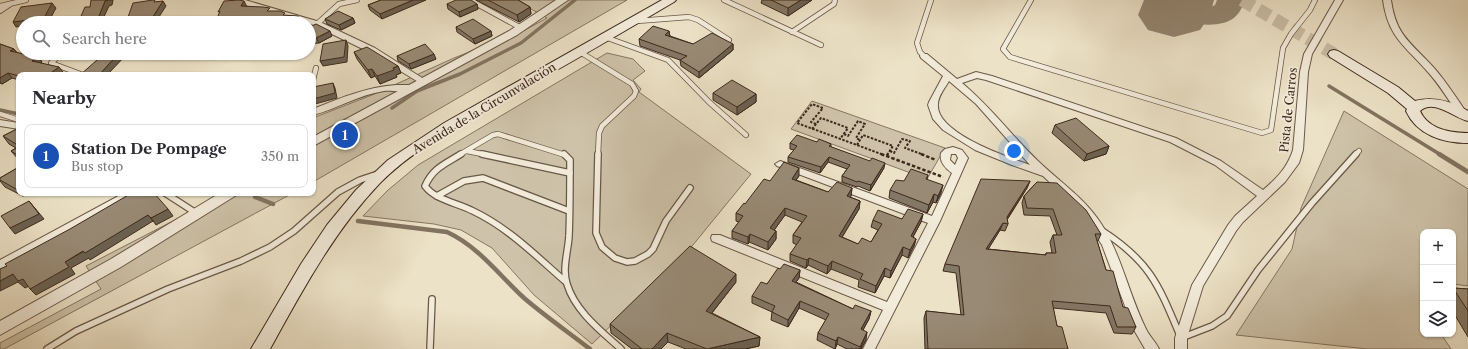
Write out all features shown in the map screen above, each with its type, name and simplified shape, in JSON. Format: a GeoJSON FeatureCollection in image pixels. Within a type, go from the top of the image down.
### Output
{"type":"FeatureCollection","features":[{"type":"Feature","properties":{"kind":"main road","name":"Avenida de la Circunvalación"},"geometry":{"type":"LineString","coordinates":[[260,349],[328,238],[361,194],[383,172],[421,143],[448,126],[670,0]]}},
{"type":"Feature","properties":{"kind":"main road"},"geometry":{"type":"LineString","coordinates":[[1334,54],[1393,90],[1424,105],[1452,108],[1465,115]]}},
{"type":"Feature","properties":{"kind":"main road"},"geometry":{"type":"LineString","coordinates":[[1424,105],[1414,114],[1424,126],[1443,135],[1466,139]]}},
{"type":"Feature","properties":{"kind":"street"},"geometry":{"type":"LineString","coordinates":[[237,0],[290,16]]}},
{"type":"Feature","properties":{"kind":"street"},"geometry":{"type":"LineString","coordinates":[[316,140],[521,28],[563,0]]}},
{"type":"Feature","properties":{"kind":"street","name":"Pista de Carros"},"geometry":{"type":"LineString","coordinates":[[1181,343],[1192,298],[1232,228],[1288,173],[1297,157],[1304,72],[1308,54],[1339,0]]}},
{"type":"Feature","properties":{"kind":"street"},"geometry":{"type":"LineString","coordinates":[[1386,0],[1388,17],[1393,29],[1402,41],[1429,68],[1465,115]]}},
{"type":"Feature","properties":{"kind":"street"},"geometry":{"type":"LineString","coordinates":[[317,24],[372,50],[423,81]]}},
{"type":"Feature","properties":{"kind":"street"},"geometry":{"type":"LineString","coordinates":[[924,56],[979,102],[1047,174],[1076,200],[1098,228],[1107,245],[1140,330],[1146,341],[1153,349]]}},
{"type":"Feature","properties":{"kind":"street"},"geometry":{"type":"LineString","coordinates":[[956,82],[976,75],[989,78],[1173,140],[1218,163],[1264,196]]}},
{"type":"Feature","properties":{"kind":"street"},"geometry":{"type":"LineString","coordinates":[[948,76],[932,104],[933,112],[938,121],[946,129],[976,146],[996,155],[1047,174]]}},
{"type":"Feature","properties":{"kind":"street"},"geometry":{"type":"LineString","coordinates":[[316,111],[370,91],[387,88],[409,88]]}},
{"type":"Feature","properties":{"kind":"street"},"geometry":{"type":"LineString","coordinates":[[1424,105],[1442,101],[1448,92]]}},
{"type":"Feature","properties":{"kind":"street"},"geometry":{"type":"LineString","coordinates":[[0,123],[16,124]]}},
{"type":"Feature","properties":{"kind":"street"},"geometry":{"type":"LineString","coordinates":[[0,131],[16,124]]}},
{"type":"Feature","properties":{"kind":"street"},"geometry":{"type":"LineString","coordinates":[[869,349],[935,221],[955,177],[963,158],[959,152],[948,151],[945,155],[946,163],[955,177]]}},
{"type":"Feature","properties":{"kind":"street"},"geometry":{"type":"LineString","coordinates":[[780,164],[935,221]]}},
{"type":"Feature","properties":{"kind":"street"},"geometry":{"type":"LineString","coordinates":[[0,265],[126,196]]}},
{"type":"Feature","properties":{"kind":"street"},"geometry":{"type":"LineString","coordinates":[[0,329],[58,297],[198,214],[225,196]]}},
{"type":"Feature","properties":{"kind":"street"},"geometry":{"type":"LineString","coordinates":[[716,238],[890,308]]}},
{"type":"Feature","properties":{"kind":"lane"},"geometry":{"type":"LineString","coordinates":[[0,6],[26,0]]}},
{"type":"Feature","properties":{"kind":"lane"},"geometry":{"type":"LineString","coordinates":[[317,24],[339,4],[357,0]]}},
{"type":"Feature","properties":{"kind":"lane"},"geometry":{"type":"LineString","coordinates":[[470,0],[521,28]]}},
{"type":"Feature","properties":{"kind":"lane"},"geometry":{"type":"LineString","coordinates":[[726,0],[821,45]]}},
{"type":"Feature","properties":{"kind":"lane"},"geometry":{"type":"LineString","coordinates":[[792,32],[834,4],[835,0]]}},
{"type":"Feature","properties":{"kind":"lane"},"geometry":{"type":"LineString","coordinates":[[924,56],[920,52],[917,44],[931,0]]}},
{"type":"Feature","properties":{"kind":"lane"},"geometry":{"type":"LineString","coordinates":[[1032,0],[1003,49],[1010,57],[1262,133],[1271,130],[1283,48],[1291,34],[1310,10],[1314,0]]}},
{"type":"Feature","properties":{"kind":"lane"},"geometry":{"type":"LineString","coordinates":[[0,11],[8,5]]}},
{"type":"Feature","properties":{"kind":"lane"},"geometry":{"type":"LineString","coordinates":[[633,22],[689,17],[698,20],[729,40]]}},
{"type":"Feature","properties":{"kind":"lane"},"geometry":{"type":"LineString","coordinates":[[605,37],[668,60],[709,102],[746,135]]}},
{"type":"Feature","properties":{"kind":"lane"},"geometry":{"type":"LineString","coordinates":[[580,52],[632,84],[636,91],[634,96],[602,126],[599,133],[596,184],[596,233],[602,247],[615,258],[627,262],[635,261],[648,254],[653,249],[666,221],[690,188]]}},
{"type":"Feature","properties":{"kind":"lane"},"geometry":{"type":"LineString","coordinates":[[54,60],[51,63],[82,72]]}},
{"type":"Feature","properties":{"kind":"lane"},"geometry":{"type":"LineString","coordinates":[[315,72],[316,68]]}},
{"type":"Feature","properties":{"kind":"lane"},"geometry":{"type":"LineString","coordinates":[[0,114],[16,123]]}},
{"type":"Feature","properties":{"kind":"lane"},"geometry":{"type":"LineString","coordinates":[[566,282],[516,239],[491,220],[427,190],[425,186],[430,175],[436,169],[493,135],[501,134],[568,156],[570,160],[569,237],[564,266],[566,282],[573,298],[600,330],[621,349]]}},
{"type":"Feature","properties":{"kind":"lane"},"geometry":{"type":"LineString","coordinates":[[467,151],[570,173]]}},
{"type":"Feature","properties":{"kind":"lane"},"geometry":{"type":"LineString","coordinates":[[1098,228],[1113,237],[1152,276],[1162,294],[1181,343],[1227,316],[1255,274],[1307,209],[1359,151]]}},
{"type":"Feature","properties":{"kind":"lane"},"geometry":{"type":"LineString","coordinates":[[48,349],[76,331],[168,289],[256,254],[294,231],[338,192],[360,180],[383,172]]}},
{"type":"Feature","properties":{"kind":"lane"},"geometry":{"type":"LineString","coordinates":[[437,196],[458,182],[466,179],[483,178],[569,211]]}},
{"type":"Feature","properties":{"kind":"lane"},"geometry":{"type":"LineString","coordinates":[[171,196],[198,214]]}},
{"type":"Feature","properties":{"kind":"lane"},"geometry":{"type":"LineString","coordinates":[[430,349],[432,299]]}},
{"type":"Feature","properties":{"kind":"path"},"geometry":{"type":"LineString","coordinates":[[816,124],[811,122],[822,108],[812,104],[796,123],[887,156],[955,177]]}},
{"type":"Feature","properties":{"kind":"path"},"geometry":{"type":"LineString","coordinates":[[812,129],[821,118],[848,128],[840,139]]}},
{"type":"Feature","properties":{"kind":"path"},"geometry":{"type":"LineString","coordinates":[[844,134],[848,136],[858,121],[865,124],[856,138],[860,140]]}},
{"type":"Feature","properties":{"kind":"path"},"geometry":{"type":"LineString","coordinates":[[857,145],[863,135],[893,146],[887,156]]}},
{"type":"Feature","properties":{"kind":"path"},"geometry":{"type":"LineString","coordinates":[[890,151],[894,153],[902,139],[910,141],[905,148],[946,163]]}},
{"type":"Feature","properties":{"kind":"shaded area"},"geometry":{"type":"Polygon","coordinates":[[[515,0],[627,0],[316,180],[316,117],[372,95],[454,58],[523,31],[547,18],[515,0]]]}},
{"type":"Feature","properties":{"kind":"shaded area"},"geometry":{"type":"Polygon","coordinates":[[[607,53],[633,59],[645,71],[633,80],[641,89],[639,92],[751,174],[688,251],[592,344],[534,295],[492,248],[461,230],[434,224],[363,216],[387,191],[418,165],[607,53]]]}},
{"type":"Feature","properties":{"kind":"shaded area"},"geometry":{"type":"Polygon","coordinates":[[[812,101],[945,148],[927,179],[791,129],[812,101]]]}},
{"type":"Feature","properties":{"kind":"shaded area"},"geometry":{"type":"Polygon","coordinates":[[[1344,111],[1468,189],[1468,286],[1456,284],[1456,229],[1420,229],[1420,337],[1443,337],[1451,349],[1368,349],[1236,335],[1292,249],[1301,208],[1344,111]]]}},
{"type":"Feature","properties":{"kind":"shaded area"},"geometry":{"type":"Polygon","coordinates":[[[221,196],[287,196],[4,349],[0,349],[0,343],[101,289],[86,266],[221,196]]]}},
{"type":"Feature","properties":{"kind":"building"},"geometry":{"type":"Polygon","coordinates":[[[91,0],[108,0],[105,1],[99,16],[81,16],[85,7],[90,7],[91,0]]]}},
{"type":"Feature","properties":{"kind":"building"},"geometry":{"type":"Polygon","coordinates":[[[153,0],[155,0],[154,2],[163,1],[153,16],[128,16],[133,3],[153,0]]]}},
{"type":"Feature","properties":{"kind":"building"},"geometry":{"type":"Polygon","coordinates":[[[381,0],[413,0],[380,14],[368,5],[381,0]]]}},
{"type":"Feature","properties":{"kind":"building"},"geometry":{"type":"Polygon","coordinates":[[[456,0],[471,0],[477,4],[459,12],[447,4],[456,0]]]}},
{"type":"Feature","properties":{"kind":"building"},"geometry":{"type":"Polygon","coordinates":[[[488,0],[518,0],[530,7],[517,15],[488,0]]]}},
{"type":"Feature","properties":{"kind":"building"},"geometry":{"type":"Polygon","coordinates":[[[771,0],[801,0],[788,8],[771,0]]]}},
{"type":"Feature","properties":{"kind":"building"},"geometry":{"type":"Polygon","coordinates":[[[224,1],[244,1],[241,6],[270,8],[267,11],[280,11],[285,13],[283,15],[298,16],[218,16],[220,11],[218,12],[224,1]]]}},
{"type":"Feature","properties":{"kind":"building"},"geometry":{"type":"Polygon","coordinates":[[[52,3],[45,16],[16,16],[21,7],[52,3]]]}},
{"type":"Feature","properties":{"kind":"building"},"geometry":{"type":"Polygon","coordinates":[[[338,11],[353,18],[339,25],[325,19],[338,11]]]}},
{"type":"Feature","properties":{"kind":"building"},"geometry":{"type":"Polygon","coordinates":[[[473,19],[491,31],[473,39],[456,27],[473,19]]]}},
{"type":"Feature","properties":{"kind":"building"},"geometry":{"type":"Polygon","coordinates":[[[316,24],[330,31],[316,38],[316,24]]]}},
{"type":"Feature","properties":{"kind":"building"},"geometry":{"type":"Polygon","coordinates":[[[653,26],[669,31],[665,35],[693,44],[712,33],[733,44],[699,72],[680,60],[687,56],[639,39],[653,26]]]}},
{"type":"Feature","properties":{"kind":"building"},"geometry":{"type":"Polygon","coordinates":[[[346,40],[344,57],[320,61],[323,44],[346,40]]]}},
{"type":"Feature","properties":{"kind":"building"},"geometry":{"type":"Polygon","coordinates":[[[0,44],[14,49],[10,51],[16,52],[16,60],[34,60],[32,61],[59,67],[52,72],[16,72],[16,75],[8,73],[0,78],[0,44]]]}},
{"type":"Feature","properties":{"kind":"building"},"geometry":{"type":"Polygon","coordinates":[[[425,44],[434,54],[409,64],[397,56],[425,44]]]}},
{"type":"Feature","properties":{"kind":"building"},"geometry":{"type":"Polygon","coordinates":[[[367,47],[398,66],[393,68],[394,70],[377,76],[372,69],[368,70],[354,52],[367,47]]]}},
{"type":"Feature","properties":{"kind":"building"},"geometry":{"type":"Polygon","coordinates":[[[97,60],[113,60],[102,72],[83,72],[97,60]]]}},
{"type":"Feature","properties":{"kind":"building"},"geometry":{"type":"Polygon","coordinates":[[[732,80],[756,94],[737,107],[713,93],[732,80]]]}},
{"type":"Feature","properties":{"kind":"building"},"geometry":{"type":"Polygon","coordinates":[[[333,83],[335,93],[316,98],[316,86],[333,83]]]}},
{"type":"Feature","properties":{"kind":"building"},"geometry":{"type":"Polygon","coordinates":[[[1076,118],[1109,146],[1087,154],[1055,125],[1076,118]]]}},
{"type":"Feature","properties":{"kind":"building"},"geometry":{"type":"Polygon","coordinates":[[[16,130],[16,144],[3,136],[16,130]]]}},
{"type":"Feature","properties":{"kind":"building"},"geometry":{"type":"Polygon","coordinates":[[[797,135],[817,142],[819,139],[831,144],[829,146],[870,161],[872,158],[885,163],[871,185],[857,182],[842,176],[850,165],[829,157],[821,167],[788,157],[797,146],[790,143],[797,135]]]}},
{"type":"Feature","properties":{"kind":"building"},"geometry":{"type":"Polygon","coordinates":[[[16,148],[16,154],[11,151],[16,148]]]}},
{"type":"Feature","properties":{"kind":"building"},"geometry":{"type":"Polygon","coordinates":[[[784,162],[799,168],[792,179],[828,192],[837,182],[852,188],[847,196],[860,201],[839,236],[858,244],[862,238],[871,242],[882,224],[873,220],[878,210],[902,219],[908,209],[923,214],[911,236],[916,239],[910,250],[903,247],[891,271],[885,268],[876,286],[860,279],[863,274],[832,261],[828,266],[809,258],[807,260],[790,254],[801,238],[793,235],[807,216],[785,208],[770,228],[776,231],[768,242],[750,234],[748,237],[732,231],[743,216],[736,213],[744,203],[745,204],[764,179],[770,181],[784,162]]]}},
{"type":"Feature","properties":{"kind":"building"},"geometry":{"type":"Polygon","coordinates":[[[16,169],[16,189],[0,180],[0,178],[16,169]]]}},
{"type":"Feature","properties":{"kind":"building"},"geometry":{"type":"Polygon","coordinates":[[[911,169],[928,175],[926,179],[943,185],[938,196],[934,194],[929,205],[890,190],[896,180],[904,181],[911,169]]]}},
{"type":"Feature","properties":{"kind":"building"},"geometry":{"type":"Polygon","coordinates":[[[981,179],[1030,181],[1007,217],[1008,224],[1003,223],[986,249],[1046,255],[1046,253],[1056,253],[1053,235],[1062,235],[1053,209],[1027,208],[1024,196],[1037,182],[1057,183],[1086,210],[1101,234],[1095,234],[1106,270],[1113,271],[1123,307],[1128,308],[1136,327],[1117,327],[1110,306],[1052,301],[1057,326],[1062,327],[1068,349],[928,349],[926,311],[964,315],[959,266],[945,264],[981,179]]]}},
{"type":"Feature","properties":{"kind":"building"},"geometry":{"type":"Polygon","coordinates":[[[127,196],[157,196],[168,209],[151,218],[148,215],[85,253],[83,251],[65,262],[69,267],[30,289],[23,279],[18,281],[13,274],[0,281],[0,269],[7,266],[5,264],[127,196]]]}},
{"type":"Feature","properties":{"kind":"building"},"geometry":{"type":"Polygon","coordinates":[[[29,201],[39,214],[10,228],[1,216],[29,201]]]}},
{"type":"Feature","properties":{"kind":"building"},"geometry":{"type":"Polygon","coordinates":[[[690,246],[736,274],[706,311],[760,337],[707,349],[667,333],[652,349],[642,349],[610,324],[690,246]]]}},
{"type":"Feature","properties":{"kind":"building"},"geometry":{"type":"Polygon","coordinates":[[[784,264],[800,270],[792,281],[853,309],[855,305],[871,311],[861,329],[867,332],[860,347],[838,337],[836,341],[818,333],[829,314],[821,310],[800,301],[788,320],[772,312],[775,306],[752,296],[761,282],[767,284],[778,268],[780,269],[784,264]]]}},
{"type":"Feature","properties":{"kind":"building"},"geometry":{"type":"Polygon","coordinates":[[[1456,288],[1468,289],[1468,311],[1456,293],[1456,288]]]}},
{"type":"Feature","properties":{"kind":"waterway"},"geometry":{"type":"LineString","coordinates":[[392,108],[417,91],[460,74],[521,43],[575,0]]}},
{"type":"Feature","properties":{"kind":"waterway"},"geometry":{"type":"LineString","coordinates":[[1329,86],[1441,155]]}},
{"type":"Feature","properties":{"kind":"waterway"},"geometry":{"type":"LineString","coordinates":[[0,110],[16,113]]}},
{"type":"Feature","properties":{"kind":"waterway"},"geometry":{"type":"LineString","coordinates":[[1439,154],[1468,172]]}},
{"type":"Feature","properties":{"kind":"waterway"},"geometry":{"type":"LineString","coordinates":[[255,197],[273,204]]}},
{"type":"Feature","properties":{"kind":"waterway"},"geometry":{"type":"LineString","coordinates":[[358,221],[447,232],[458,238],[479,253],[524,298],[590,349]]}},
{"type":"Feature","properties":{"kind":"taxiway"},"geometry":{"type":"LineString","coordinates":[[1160,0],[1173,8],[1202,16],[1211,16],[1225,11],[1231,0]]}},
{"type":"Feature","properties":{"kind":"runway"},"geometry":{"type":"LineString","coordinates":[[1174,15],[1179,0]]}},
{"type":"Feature","properties":{"kind":"tunnel"},"geometry":{"type":"LineString","coordinates":[[1242,0],[1334,54]]}},
{"type":"Feature","properties":{"kind":"place","name":"Station De Pompage"},"geometry":{"type":"Point","coordinates":[345,135]}}]}
